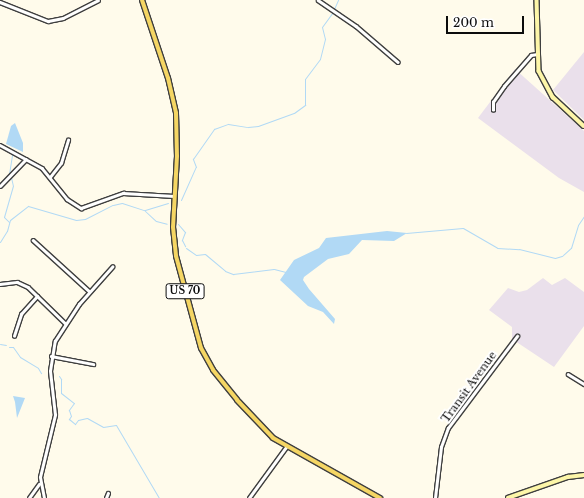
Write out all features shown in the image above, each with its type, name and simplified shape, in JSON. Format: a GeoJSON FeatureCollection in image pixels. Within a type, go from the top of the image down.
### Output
{"type":"FeatureCollection","features":[{"type":"Feature","properties":{"kind":"main road","name":"US 70"},"geometry":{"type":"LineString","coordinates":[[142,0],[168,78],[176,113],[173,227],[176,256],[201,348],[213,370],[248,414],[286,447],[380,498]]}},
{"type":"Feature","properties":{"kind":"street"},"geometry":{"type":"LineString","coordinates":[[0,2],[30,16],[48,21],[63,18],[98,0]]}},
{"type":"Feature","properties":{"kind":"street"},"geometry":{"type":"LineString","coordinates":[[318,0],[360,30],[398,62]]}},
{"type":"Feature","properties":{"kind":"street"},"geometry":{"type":"LineString","coordinates":[[537,0],[537,54],[539,71],[549,91],[584,126]]}},
{"type":"Feature","properties":{"kind":"street"},"geometry":{"type":"LineString","coordinates":[[493,110],[493,102],[504,86],[531,55],[537,54]]}},
{"type":"Feature","properties":{"kind":"street"},"geometry":{"type":"LineString","coordinates":[[50,177],[61,163],[68,140]]}},
{"type":"Feature","properties":{"kind":"street"},"geometry":{"type":"LineString","coordinates":[[0,145],[42,168],[67,199],[81,208],[123,193],[174,196]]}},
{"type":"Feature","properties":{"kind":"street"},"geometry":{"type":"LineString","coordinates":[[0,186],[26,159]]}},
{"type":"Feature","properties":{"kind":"street"},"geometry":{"type":"LineString","coordinates":[[33,240],[90,292]]}},
{"type":"Feature","properties":{"kind":"street"},"geometry":{"type":"LineString","coordinates":[[29,498],[39,484],[55,415],[50,376],[51,356],[55,341],[65,323],[112,267]]}},
{"type":"Feature","properties":{"kind":"street"},"geometry":{"type":"LineString","coordinates":[[0,284],[20,283],[37,296],[65,323]]}},
{"type":"Feature","properties":{"kind":"street"},"geometry":{"type":"LineString","coordinates":[[14,336],[21,314],[37,296]]}},
{"type":"Feature","properties":{"kind":"street","name":"Transit Avenue"},"geometry":{"type":"LineString","coordinates":[[435,498],[441,447],[448,428],[517,336]]}},
{"type":"Feature","properties":{"kind":"street"},"geometry":{"type":"LineString","coordinates":[[51,356],[93,364]]}},
{"type":"Feature","properties":{"kind":"street"},"geometry":{"type":"LineString","coordinates":[[568,374],[584,384]]}},
{"type":"Feature","properties":{"kind":"street"},"geometry":{"type":"LineString","coordinates":[[248,498],[286,447]]}},
{"type":"Feature","properties":{"kind":"street"},"geometry":{"type":"LineString","coordinates":[[508,498],[568,477],[584,475]]}},
{"type":"Feature","properties":{"kind":"street"},"geometry":{"type":"LineString","coordinates":[[39,484],[44,498]]}},
{"type":"Feature","properties":{"kind":"street"},"geometry":{"type":"LineString","coordinates":[[106,498],[108,493]]}},
{"type":"Feature","properties":{"kind":"shaded area"},"geometry":{"type":"Polygon","coordinates":[[[584,52],[584,120],[553,90],[584,52]]]}},
{"type":"Feature","properties":{"kind":"shaded area"},"geometry":{"type":"Polygon","coordinates":[[[515,69],[584,131],[584,192],[559,178],[478,118],[515,69]]]}},
{"type":"Feature","properties":{"kind":"shaded area"},"geometry":{"type":"Polygon","coordinates":[[[543,278],[552,285],[565,278],[584,292],[584,326],[554,367],[512,339],[512,327],[489,310],[508,288],[519,292],[527,290],[543,278]]]}},
{"type":"Feature","properties":{"kind":"water"},"geometry":{"type":"Polygon","coordinates":[[[15,123],[23,143],[23,152],[6,144],[11,126],[15,123]]]}},
{"type":"Feature","properties":{"kind":"water"},"geometry":{"type":"Polygon","coordinates":[[[387,231],[407,233],[394,241],[362,240],[349,254],[328,259],[304,277],[303,280],[309,289],[335,319],[334,324],[323,312],[308,306],[280,280],[294,260],[319,248],[326,238],[387,231]]]}},
{"type":"Feature","properties":{"kind":"water"},"geometry":{"type":"Polygon","coordinates":[[[13,396],[25,398],[17,418],[15,402],[13,396]]]}},
{"type":"Feature","properties":{"kind":"waterway"},"geometry":{"type":"LineString","coordinates":[[334,9],[338,0]]}},
{"type":"Feature","properties":{"kind":"waterway"},"geometry":{"type":"LineString","coordinates":[[181,200],[196,167],[193,159],[214,129],[228,124],[248,127],[258,126],[294,113],[305,105],[305,79],[320,59],[325,39],[322,27],[333,12]]}},
{"type":"Feature","properties":{"kind":"waterway"},"geometry":{"type":"LineString","coordinates":[[9,174],[12,154]]}},
{"type":"Feature","properties":{"kind":"waterway"},"geometry":{"type":"LineString","coordinates":[[9,222],[4,217],[13,186],[11,177]]}},
{"type":"Feature","properties":{"kind":"waterway"},"geometry":{"type":"LineString","coordinates":[[0,242],[7,231],[10,220],[28,206],[76,220],[85,219],[113,205],[122,203],[144,210],[156,221],[167,224]]}},
{"type":"Feature","properties":{"kind":"waterway"},"geometry":{"type":"LineString","coordinates":[[145,210],[168,203]]}},
{"type":"Feature","properties":{"kind":"waterway"},"geometry":{"type":"LineString","coordinates":[[406,233],[463,228],[497,248],[519,249],[555,258],[562,256],[571,248],[578,225],[584,216]]}},
{"type":"Feature","properties":{"kind":"waterway"},"geometry":{"type":"LineString","coordinates":[[178,224],[185,232],[182,240],[185,246]]}},
{"type":"Feature","properties":{"kind":"waterway"},"geometry":{"type":"LineString","coordinates":[[186,248],[196,255],[205,254],[225,271],[233,274],[274,269],[286,272]]}},
{"type":"Feature","properties":{"kind":"waterway"},"geometry":{"type":"LineString","coordinates":[[0,344],[6,345]]}},
{"type":"Feature","properties":{"kind":"waterway"},"geometry":{"type":"LineString","coordinates":[[9,347],[13,347],[20,357],[38,368],[41,373]]}},
{"type":"Feature","properties":{"kind":"waterway"},"geometry":{"type":"LineString","coordinates":[[59,376],[61,379],[61,393],[74,403],[69,410],[71,416],[69,419],[75,424],[78,420],[87,418],[103,427],[116,425],[159,498]]}}]}
